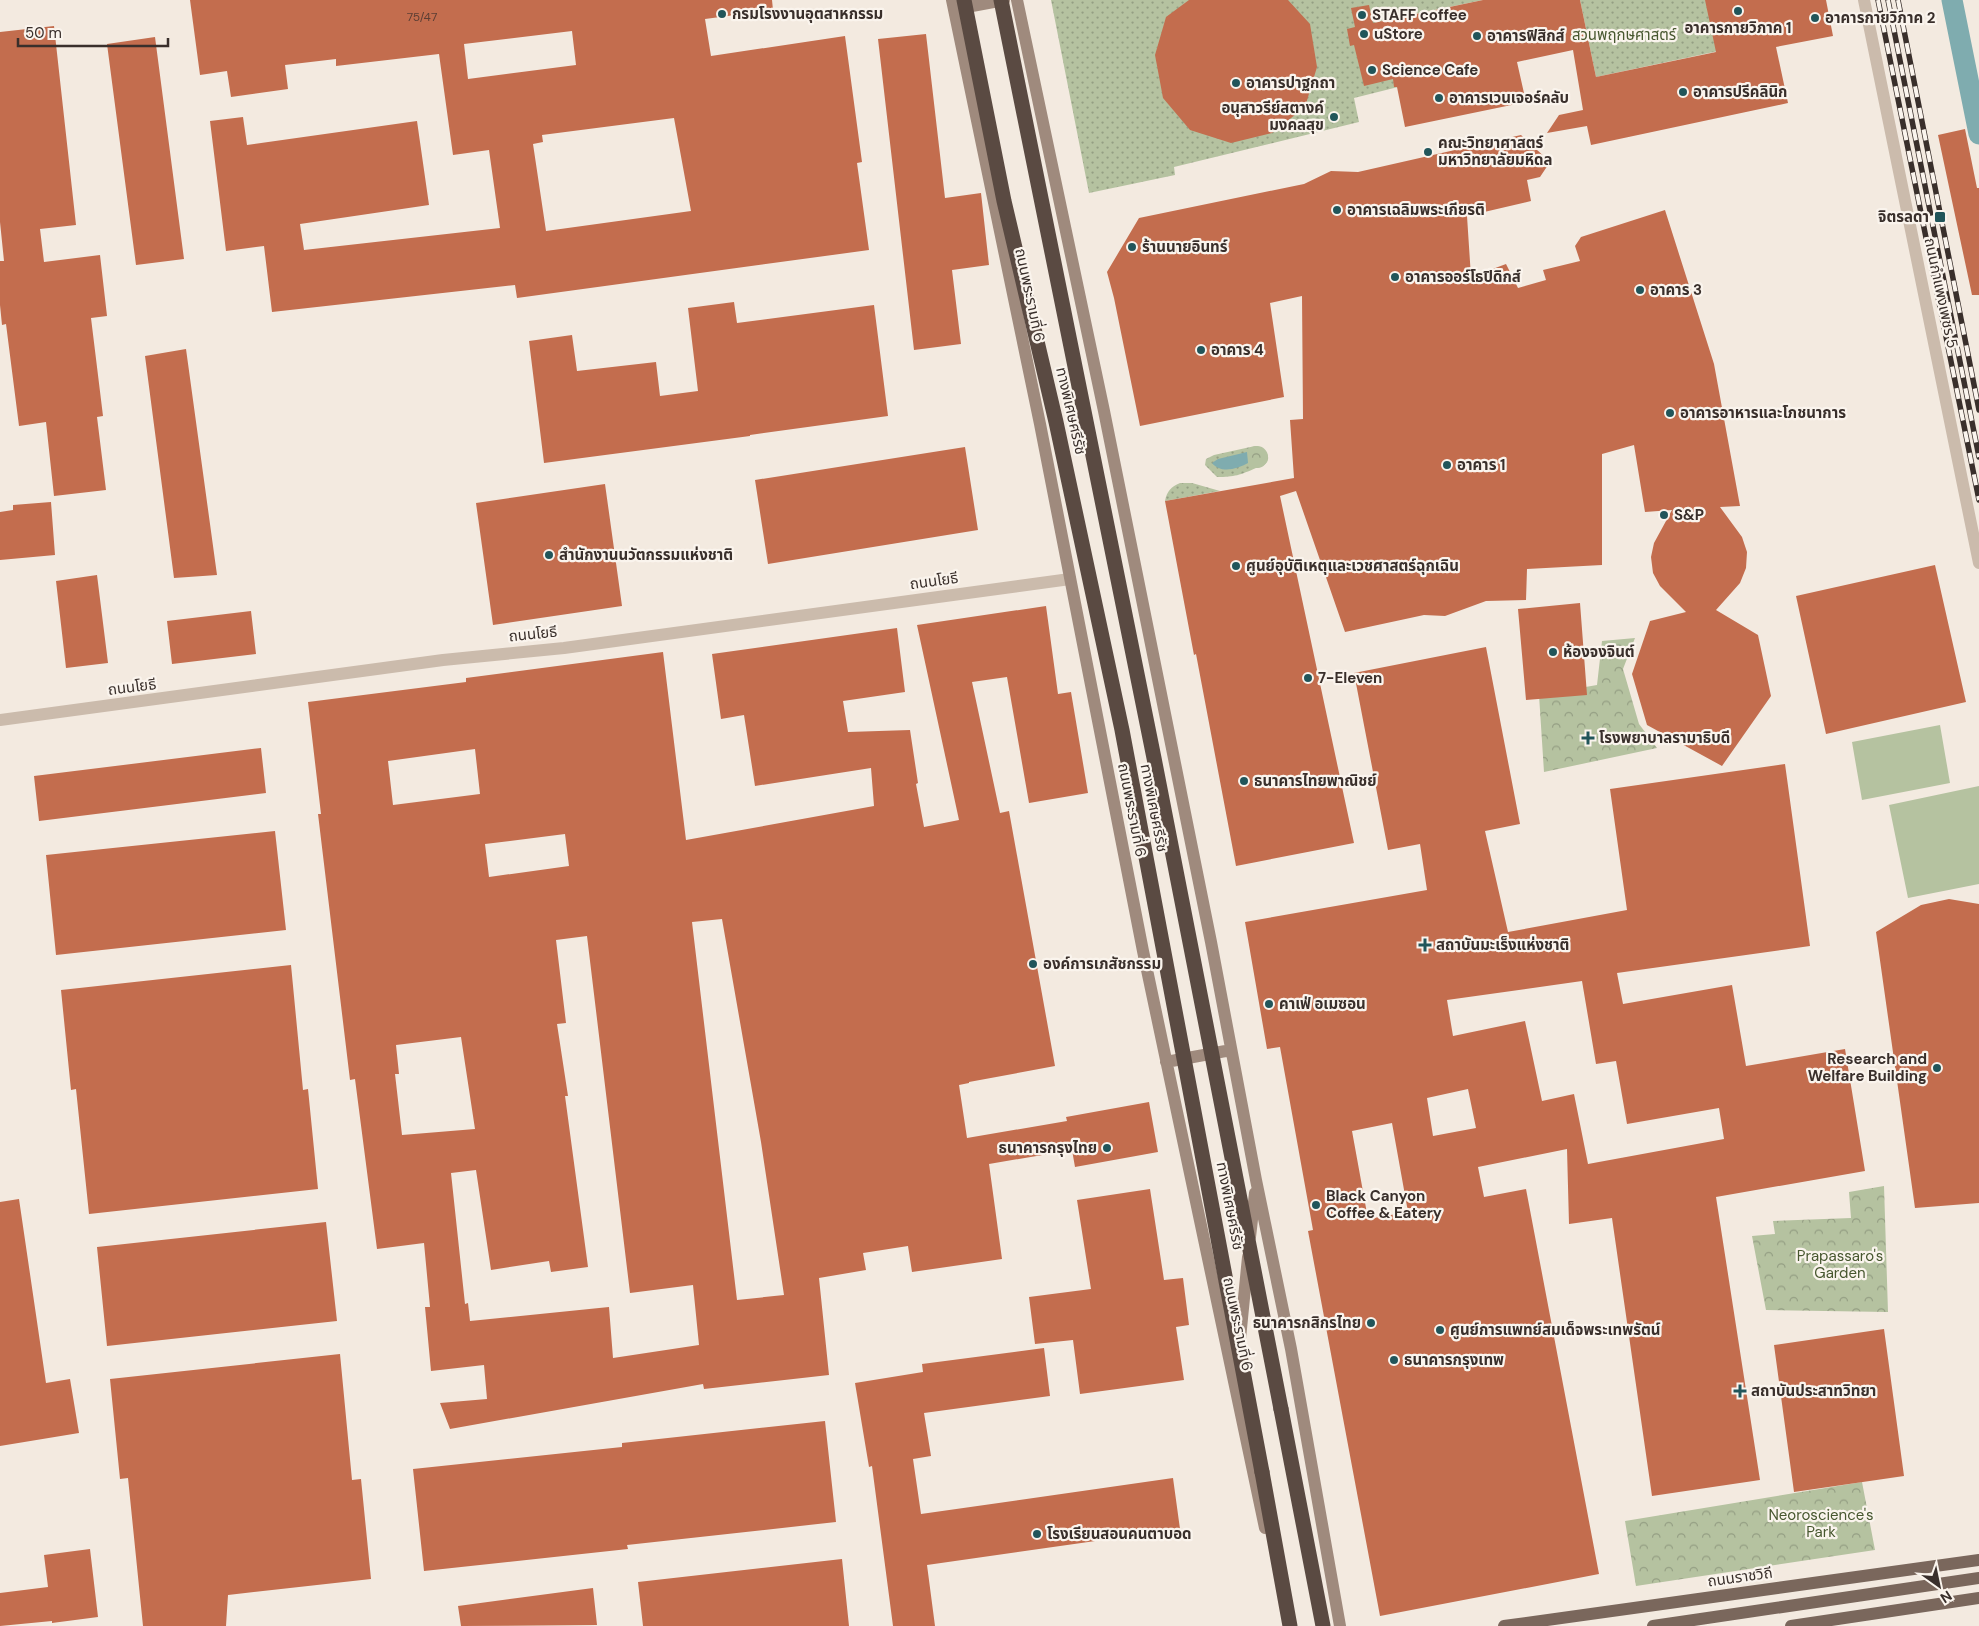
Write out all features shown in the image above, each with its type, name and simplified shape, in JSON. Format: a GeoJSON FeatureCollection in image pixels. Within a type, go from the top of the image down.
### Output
{"type":"FeatureCollection","features":[{"type":"Feature","properties":{"kind":"highway","name":"ทางพิเศษศรีรัช"},"geometry":{"type":"LineString","coordinates":[[1002,0],[1154,758],[1323,1626]]}},
{"type":"Feature","properties":{"kind":"highway","name":"ทางพิเศษศรีรัช"},"geometry":{"type":"LineString","coordinates":[[957,3],[1056,422],[1122,730],[1290,1626]]}},
{"type":"Feature","properties":{"kind":"main road"},"geometry":{"type":"LineString","coordinates":[[957,3],[1002,0]]}},
{"type":"Feature","properties":{"kind":"main road"},"geometry":{"type":"LineString","coordinates":[[1017,0],[1104,411],[1291,1349],[1340,1626]]}},
{"type":"Feature","properties":{"kind":"main road","name":"ถนนพระรามที่ 6"},"geometry":{"type":"LineString","coordinates":[[957,3],[1166,1062],[1284,1626]]}},
{"type":"Feature","properties":{"kind":"main road"},"geometry":{"type":"LineString","coordinates":[[1166,1062],[1231,1050]]}},
{"type":"Feature","properties":{"kind":"main road"},"geometry":{"type":"LineString","coordinates":[[1235,1392],[1256,1180]]}},
{"type":"Feature","properties":{"kind":"main road","name":"ถนนราชวิถี"},"geometry":{"type":"LineString","coordinates":[[1504,1626],[1979,1560]]}},
{"type":"Feature","properties":{"kind":"main road"},"geometry":{"type":"LineString","coordinates":[[1653,1626],[1979,1578]]}},
{"type":"Feature","properties":{"kind":"main road"},"geometry":{"type":"LineString","coordinates":[[1791,1626],[1979,1598]]}},
{"type":"Feature","properties":{"kind":"street","name":"ถนนกำแพงเพชร 5"},"geometry":{"type":"LineString","coordinates":[[1864,0],[1979,563]]}},
{"type":"Feature","properties":{"kind":"street","name":"ถนนโยธี"},"geometry":{"type":"LineString","coordinates":[[0,720],[443,660],[564,648],[1070,579]]}},
{"type":"Feature","properties":{"kind":"green space"},"geometry":{"type":"Polygon","coordinates":[[[1051,0],[1483,0],[1381,21],[1398,87],[1354,98],[1359,122],[1174,167],[1175,175],[1089,193],[1051,0]]]}},
{"type":"Feature","properties":{"kind":"green space","name":"สวนพฤกษศาสตร์"},"geometry":{"type":"Polygon","coordinates":[[[1580,0],[1705,0],[1775,39],[1596,77],[1580,0]]]}},
{"type":"Feature","properties":{"kind":"green space"},"geometry":{"type":"Polygon","coordinates":[[[1255,446],[1262,448],[1268,456],[1267,462],[1261,467],[1237,475],[1217,477],[1205,465],[1206,459],[1214,455],[1255,446]]]}},
{"type":"Feature","properties":{"kind":"green space"},"geometry":{"type":"Polygon","coordinates":[[[1257,446],[1265,449],[1268,457],[1265,465],[1257,468],[1249,465],[1246,457],[1249,449],[1257,446]]]}},
{"type":"Feature","properties":{"kind":"green space"},"geometry":{"type":"Polygon","coordinates":[[[1180,483],[1192,483],[1220,491],[1165,501],[1170,490],[1180,483]]]}},
{"type":"Feature","properties":{"kind":"green space"},"geometry":{"type":"Polygon","coordinates":[[[1635,638],[1623,669],[1639,724],[1657,748],[1544,772],[1539,695],[1597,685],[1602,641],[1635,638]]]}},
{"type":"Feature","properties":{"kind":"green space"},"geometry":{"type":"Polygon","coordinates":[[[1940,725],[1950,783],[1862,800],[1852,742],[1940,725]]]}},
{"type":"Feature","properties":{"kind":"green space"},"geometry":{"type":"Polygon","coordinates":[[[1979,786],[1979,884],[1908,898],[1889,805],[1979,786]]]}},
{"type":"Feature","properties":{"kind":"green space","name":"Prapassaro's Garden"},"geometry":{"type":"Polygon","coordinates":[[[1884,1186],[1888,1312],[1766,1310],[1752,1236],[1775,1234],[1773,1221],[1851,1218],[1849,1192],[1884,1186]]]}},
{"type":"Feature","properties":{"kind":"green space","name":"Neoroscience's Park"},"geometry":{"type":"Polygon","coordinates":[[[1862,1482],[1875,1550],[1636,1586],[1625,1521],[1862,1482]]]}},
{"type":"Feature","properties":{"kind":"water"},"geometry":{"type":"Polygon","coordinates":[[[1247,452],[1248,463],[1239,467],[1224,469],[1212,463],[1218,459],[1247,452]]]}},
{"type":"Feature","properties":{"kind":"building"},"geometry":{"type":"Polygon","coordinates":[[[190,0],[772,0],[773,10],[705,19],[711,56],[845,36],[862,162],[857,163],[869,250],[517,298],[515,285],[272,312],[264,246],[226,251],[210,121],[243,117],[247,145],[417,121],[429,205],[300,224],[304,250],[500,228],[489,150],[453,155],[439,54],[336,66],[336,59],[285,65],[288,89],[231,97],[227,71],[200,75],[190,0]],[[572,31],[464,44],[468,79],[576,65],[572,31]],[[674,118],[542,135],[543,142],[533,144],[546,231],[691,211],[674,118]]]}},
{"type":"Feature","properties":{"kind":"building","name":"อาคารปาฐกถา"},"geometry":{"type":"Polygon","coordinates":[[[1189,0],[1288,0],[1310,24],[1317,67],[1305,107],[1272,133],[1231,143],[1190,130],[1163,98],[1155,55],[1166,17],[1189,0]]]}},
{"type":"Feature","properties":{"kind":"building"},"geometry":{"type":"Polygon","coordinates":[[[1483,0],[1580,0],[1596,77],[1716,52],[1705,0],[1826,0],[1833,36],[1776,47],[1788,103],[1591,145],[1587,126],[1547,133],[1559,115],[1583,110],[1573,50],[1517,62],[1526,102],[1405,127],[1397,87],[1394,87],[1393,79],[1364,86],[1354,45],[1350,46],[1347,29],[1355,27],[1351,8],[1369,5],[1373,23],[1483,0]]]}},
{"type":"Feature","properties":{"kind":"building"},"geometry":{"type":"Polygon","coordinates":[[[54,26],[76,225],[40,229],[44,262],[100,255],[107,316],[91,318],[103,416],[97,417],[106,490],[54,496],[46,422],[19,426],[6,324],[2,325],[0,261],[4,261],[0,222],[0,32],[54,26]]]}},
{"type":"Feature","properties":{"kind":"building"},"geometry":{"type":"Polygon","coordinates":[[[926,34],[945,198],[981,193],[989,265],[952,270],[961,344],[914,350],[878,39],[926,34]]]}},
{"type":"Feature","properties":{"kind":"building"},"geometry":{"type":"Polygon","coordinates":[[[155,37],[184,259],[136,265],[107,44],[155,37]]]}},
{"type":"Feature","properties":{"kind":"building"},"geometry":{"type":"Polygon","coordinates":[[[1965,129],[1977,188],[1979,188],[1979,295],[1972,295],[1938,135],[1965,129]]]}},
{"type":"Feature","properties":{"kind":"building"},"geometry":{"type":"Polygon","coordinates":[[[1521,135],[1550,162],[1540,177],[1527,180],[1531,201],[1467,216],[1471,277],[1506,264],[1518,288],[1546,280],[1543,270],[1580,261],[1575,246],[1581,237],[1665,210],[1714,364],[1740,506],[1720,507],[1742,537],[1747,552],[1746,568],[1740,583],[1716,610],[1758,635],[1771,696],[1722,766],[1647,725],[1632,674],[1650,621],[1686,612],[1660,586],[1653,573],[1651,557],[1654,543],[1672,510],[1645,512],[1634,445],[1602,454],[1602,565],[1527,569],[1526,600],[1486,601],[1445,616],[1424,615],[1345,632],[1296,491],[1280,496],[1354,843],[1236,866],[1165,501],[1294,478],[1290,420],[1303,419],[1302,296],[1270,303],[1284,397],[1140,426],[1107,272],[1139,218],[1304,184],[1331,171],[1358,172],[1521,135]]]}},
{"type":"Feature","properties":{"kind":"building"},"geometry":{"type":"Polygon","coordinates":[[[734,302],[737,323],[874,305],[888,416],[544,463],[529,341],[572,335],[577,371],[656,362],[660,396],[698,391],[688,308],[734,302]]]}},
{"type":"Feature","properties":{"kind":"building"},"geometry":{"type":"Polygon","coordinates":[[[186,349],[217,575],[174,578],[145,356],[186,349]]]}},
{"type":"Feature","properties":{"kind":"building"},"geometry":{"type":"Polygon","coordinates":[[[965,447],[978,530],[768,564],[755,480],[965,447]]]}},
{"type":"Feature","properties":{"kind":"building","name":"สำนักงานนวัตกรรมแห่งชาติ"},"geometry":{"type":"Polygon","coordinates":[[[605,484],[622,606],[493,625],[476,503],[605,484]]]}},
{"type":"Feature","properties":{"kind":"building"},"geometry":{"type":"Polygon","coordinates":[[[51,502],[55,555],[0,560],[0,512],[13,510],[13,505],[51,502]]]}},
{"type":"Feature","properties":{"kind":"building"},"geometry":{"type":"Polygon","coordinates":[[[1935,565],[1966,702],[1826,734],[1796,596],[1935,565]]]}},
{"type":"Feature","properties":{"kind":"building"},"geometry":{"type":"Polygon","coordinates":[[[97,575],[108,663],[66,668],[56,581],[97,575]]]}},
{"type":"Feature","properties":{"kind":"building","name":"ห้องจงจินต์"},"geometry":{"type":"Polygon","coordinates":[[[1580,603],[1587,695],[1526,700],[1518,609],[1580,603]]]}},
{"type":"Feature","properties":{"kind":"building"},"geometry":{"type":"Polygon","coordinates":[[[1046,606],[1058,694],[1071,692],[1088,793],[1029,803],[1007,677],[972,682],[1000,813],[1009,811],[1055,1066],[959,1085],[967,1138],[1067,1121],[1066,1117],[1149,1102],[1158,1152],[1075,1167],[1072,1150],[989,1164],[1002,1259],[912,1272],[908,1246],[863,1253],[866,1270],[819,1278],[829,1375],[704,1389],[703,1384],[450,1429],[440,1403],[487,1399],[484,1365],[431,1371],[425,1307],[430,1307],[424,1243],[377,1249],[355,1079],[350,1080],[318,814],[321,814],[308,702],[466,682],[466,678],[663,652],[686,840],[874,806],[871,768],[755,786],[744,715],[721,719],[712,654],[897,628],[905,692],[843,701],[848,732],[910,730],[918,783],[916,784],[924,827],[959,820],[917,625],[1046,606]],[[475,749],[388,761],[393,805],[480,794],[475,749]],[[565,834],[485,844],[489,877],[569,866],[565,834]],[[722,919],[692,922],[737,1300],[784,1295],[761,1142],[722,919]],[[587,936],[556,940],[566,1023],[557,1024],[568,1096],[565,1096],[588,1267],[551,1272],[549,1261],[491,1270],[476,1170],[451,1173],[465,1304],[468,1303],[470,1321],[609,1307],[613,1358],[699,1345],[693,1285],[630,1293],[587,936]],[[461,1037],[396,1045],[399,1074],[395,1074],[402,1135],[475,1129],[461,1037]]]}},
{"type":"Feature","properties":{"kind":"building"},"geometry":{"type":"Polygon","coordinates":[[[251,611],[256,654],[172,664],[167,621],[251,611]]]}},
{"type":"Feature","properties":{"kind":"building"},"geometry":{"type":"Polygon","coordinates":[[[1486,647],[1520,824],[1485,831],[1508,932],[1627,910],[1610,789],[1785,764],[1810,946],[1617,973],[1623,1004],[1732,985],[1746,1066],[1845,1049],[1865,1171],[1716,1197],[1760,1480],[1652,1496],[1612,1218],[1569,1224],[1567,1149],[1478,1167],[1484,1197],[1526,1189],[1599,1574],[1380,1616],[1308,1231],[1313,1230],[1280,1047],[1267,1049],[1245,922],[1427,890],[1420,844],[1388,850],[1354,673],[1486,647]],[[1582,981],[1447,1000],[1453,1036],[1525,1021],[1542,1101],[1574,1094],[1588,1164],[1724,1139],[1719,1108],[1627,1124],[1616,1061],[1596,1064],[1582,981]],[[1468,1089],[1427,1098],[1433,1136],[1476,1128],[1468,1089]],[[1392,1123],[1352,1131],[1368,1219],[1408,1212],[1392,1123]]]}},
{"type":"Feature","properties":{"kind":"building"},"geometry":{"type":"Polygon","coordinates":[[[261,748],[266,793],[39,821],[34,776],[261,748]]]}},
{"type":"Feature","properties":{"kind":"building"},"geometry":{"type":"Polygon","coordinates":[[[275,831],[286,930],[56,955],[46,855],[275,831]]]}},
{"type":"Feature","properties":{"kind":"building","name":"Research and Welfare Building"},"geometry":{"type":"Polygon","coordinates":[[[1949,899],[1979,904],[1979,1203],[1915,1208],[1876,932],[1921,905],[1949,899]]]}},
{"type":"Feature","properties":{"kind":"building"},"geometry":{"type":"Polygon","coordinates":[[[291,965],[303,1090],[308,1089],[318,1189],[89,1214],[76,1089],[71,1090],[61,990],[291,965]]]}},
{"type":"Feature","properties":{"kind":"building"},"geometry":{"type":"Polygon","coordinates":[[[1150,1189],[1164,1280],[1183,1278],[1189,1325],[1176,1327],[1184,1380],[1080,1394],[1073,1340],[1035,1344],[1029,1297],[1091,1289],[1077,1200],[1150,1189]]]}},
{"type":"Feature","properties":{"kind":"building"},"geometry":{"type":"Polygon","coordinates":[[[19,1199],[46,1383],[70,1379],[79,1433],[0,1446],[0,1202],[19,1199]]]}},
{"type":"Feature","properties":{"kind":"building"},"geometry":{"type":"Polygon","coordinates":[[[326,1222],[337,1321],[107,1346],[97,1247],[326,1222]]]}},
{"type":"Feature","properties":{"kind":"building"},"geometry":{"type":"Polygon","coordinates":[[[1884,1329],[1904,1476],[1794,1492],[1774,1345],[1884,1329]]]}},
{"type":"Feature","properties":{"kind":"building"},"geometry":{"type":"Polygon","coordinates":[[[1044,1348],[1050,1396],[924,1413],[931,1456],[913,1459],[921,1514],[1173,1478],[1180,1529],[927,1565],[935,1626],[893,1626],[872,1466],[869,1467],[855,1383],[923,1372],[922,1364],[1044,1348]]]}},
{"type":"Feature","properties":{"kind":"building"},"geometry":{"type":"Polygon","coordinates":[[[340,1354],[352,1480],[361,1479],[371,1579],[228,1595],[226,1626],[143,1626],[128,1478],[120,1479],[110,1379],[340,1354]]]}},
{"type":"Feature","properties":{"kind":"building"},"geometry":{"type":"Polygon","coordinates":[[[825,1421],[836,1522],[627,1545],[628,1549],[424,1571],[413,1469],[622,1447],[622,1443],[825,1421]]]}},
{"type":"Feature","properties":{"kind":"building"},"geometry":{"type":"Polygon","coordinates":[[[90,1549],[98,1617],[52,1623],[52,1621],[0,1626],[0,1593],[48,1587],[44,1555],[90,1549]]]}},
{"type":"Feature","properties":{"kind":"building"},"geometry":{"type":"Polygon","coordinates":[[[842,1559],[849,1626],[643,1626],[638,1582],[842,1559]]]}},
{"type":"Feature","properties":{"kind":"building"},"geometry":{"type":"Polygon","coordinates":[[[593,1588],[597,1625],[461,1626],[458,1606],[593,1588]]]}},
{"type":"Feature","properties":{"kind":"waterway"},"geometry":{"type":"LineString","coordinates":[[1952,0],[1979,134]]}},
{"type":"Feature","properties":{"kind":"railway"},"geometry":{"type":"LineString","coordinates":[[1878,0],[1979,500]]}},
{"type":"Feature","properties":{"kind":"railway"},"geometry":{"type":"LineString","coordinates":[[1888,0],[1979,457]]}},
{"type":"Feature","properties":{"kind":"railway"},"geometry":{"type":"LineString","coordinates":[[1898,0],[1979,410]]}},
{"type":"Feature","properties":{"kind":"place","name":"อาคารกายวิภาค 1"},"geometry":{"type":"Point","coordinates":[1738,11]}},
{"type":"Feature","properties":{"kind":"place","name":"กรมโรงงานอุตสาหกรรม"},"geometry":{"type":"Point","coordinates":[722,14]}},
{"type":"Feature","properties":{"kind":"place","name":"STAFF coffee"},"geometry":{"type":"Point","coordinates":[1362,15]}},
{"type":"Feature","properties":{"kind":"place","name":"อาคารกายวิภาค 2"},"geometry":{"type":"Point","coordinates":[1815,18]}},
{"type":"Feature","properties":{"kind":"place","name":"uStore"},"geometry":{"type":"Point","coordinates":[1364,34]}},
{"type":"Feature","properties":{"kind":"place","name":"อาคารฟิสิกส์"},"geometry":{"type":"Point","coordinates":[1477,36]}},
{"type":"Feature","properties":{"kind":"place","name":"Science Cafe"},"geometry":{"type":"Point","coordinates":[1372,70]}},
{"type":"Feature","properties":{"kind":"place","name":"อาคารปาฐกถา"},"geometry":{"type":"Point","coordinates":[1236,83]}},
{"type":"Feature","properties":{"kind":"place","name":"อาคารปรีคลินิก"},"geometry":{"type":"Point","coordinates":[1683,92]}},
{"type":"Feature","properties":{"kind":"place","name":"อาคารเวนเจอร์คลับ"},"geometry":{"type":"Point","coordinates":[1439,98]}},
{"type":"Feature","properties":{"kind":"place","name":"อนุสาวรีย์สตางค์ มงคลสุข"},"geometry":{"type":"Point","coordinates":[1334,117]}},
{"type":"Feature","properties":{"kind":"place","name":"คณะวิทยาศาสตร์ มหาวิทยาลัยมหิดล"},"geometry":{"type":"Point","coordinates":[1428,152]}},
{"type":"Feature","properties":{"kind":"place","name":"อาคารเฉลิมพระเกียรติ"},"geometry":{"type":"Point","coordinates":[1337,210]}},
{"type":"Feature","properties":{"kind":"place","name":"จิตรลดา"},"geometry":{"type":"Point","coordinates":[1940,217]}},
{"type":"Feature","properties":{"kind":"place","name":"ร้านนายอินทร์"},"geometry":{"type":"Point","coordinates":[1132,247]}},
{"type":"Feature","properties":{"kind":"place","name":"อาคารออร์โธปิดิกส์"},"geometry":{"type":"Point","coordinates":[1395,277]}},
{"type":"Feature","properties":{"kind":"place","name":"อาคาร 3"},"geometry":{"type":"Point","coordinates":[1640,290]}},
{"type":"Feature","properties":{"kind":"place","name":"อาคาร 4"},"geometry":{"type":"Point","coordinates":[1201,350]}},
{"type":"Feature","properties":{"kind":"place","name":"อาคารอาหารและโภชนาการ"},"geometry":{"type":"Point","coordinates":[1670,413]}},
{"type":"Feature","properties":{"kind":"place","name":"อาคาร 1"},"geometry":{"type":"Point","coordinates":[1447,465]}},
{"type":"Feature","properties":{"kind":"place","name":"S&P"},"geometry":{"type":"Point","coordinates":[1664,515]}},
{"type":"Feature","properties":{"kind":"place","name":"สำนักงานนวัตกรรมแห่งชาติ"},"geometry":{"type":"Point","coordinates":[549,555]}},
{"type":"Feature","properties":{"kind":"place","name":"ศูนย์อุบัติเหตุและเวชศาสตร์ฉุกเฉิน"},"geometry":{"type":"Point","coordinates":[1236,566]}},
{"type":"Feature","properties":{"kind":"place","name":"ห้องจงจินต์"},"geometry":{"type":"Point","coordinates":[1553,652]}},
{"type":"Feature","properties":{"kind":"place","name":"7-Eleven"},"geometry":{"type":"Point","coordinates":[1308,678]}},
{"type":"Feature","properties":{"kind":"place","name":"โรงพยาบาลรามาธิบดี"},"geometry":{"type":"Point","coordinates":[1588,738]}},
{"type":"Feature","properties":{"kind":"place","name":"ธนาคารไทยพาณิชย์"},"geometry":{"type":"Point","coordinates":[1244,781]}},
{"type":"Feature","properties":{"kind":"place","name":"สถาบันมะเร็งแห่งชาติ"},"geometry":{"type":"Point","coordinates":[1425,945]}},
{"type":"Feature","properties":{"kind":"place","name":"องค์การเภสัชกรรม"},"geometry":{"type":"Point","coordinates":[1033,964]}},
{"type":"Feature","properties":{"kind":"place","name":"คาเฟ่ อเมซอน"},"geometry":{"type":"Point","coordinates":[1269,1004]}},
{"type":"Feature","properties":{"kind":"place","name":"Research and Welfare Building"},"geometry":{"type":"Point","coordinates":[1937,1068]}},
{"type":"Feature","properties":{"kind":"place","name":"ธนาคารกรุงไทย"},"geometry":{"type":"Point","coordinates":[1107,1148]}},
{"type":"Feature","properties":{"kind":"place","name":"Black Canyon Coffee & Eatery"},"geometry":{"type":"Point","coordinates":[1316,1205]}},
{"type":"Feature","properties":{"kind":"place","name":"ธนาคารกสิกรไทย"},"geometry":{"type":"Point","coordinates":[1371,1323]}},
{"type":"Feature","properties":{"kind":"place","name":"ศูนย์การแพทย์สมเด็จพระเทพรัตน์"},"geometry":{"type":"Point","coordinates":[1440,1330]}},
{"type":"Feature","properties":{"kind":"place","name":"ธนาคารกรุงเทพ"},"geometry":{"type":"Point","coordinates":[1394,1360]}},
{"type":"Feature","properties":{"kind":"place","name":"สถาบันประสาทวิทยา"},"geometry":{"type":"Point","coordinates":[1740,1391]}},
{"type":"Feature","properties":{"kind":"place","name":"โรงเรียนสอนคนตาบอด"},"geometry":{"type":"Point","coordinates":[1037,1534]}}]}
